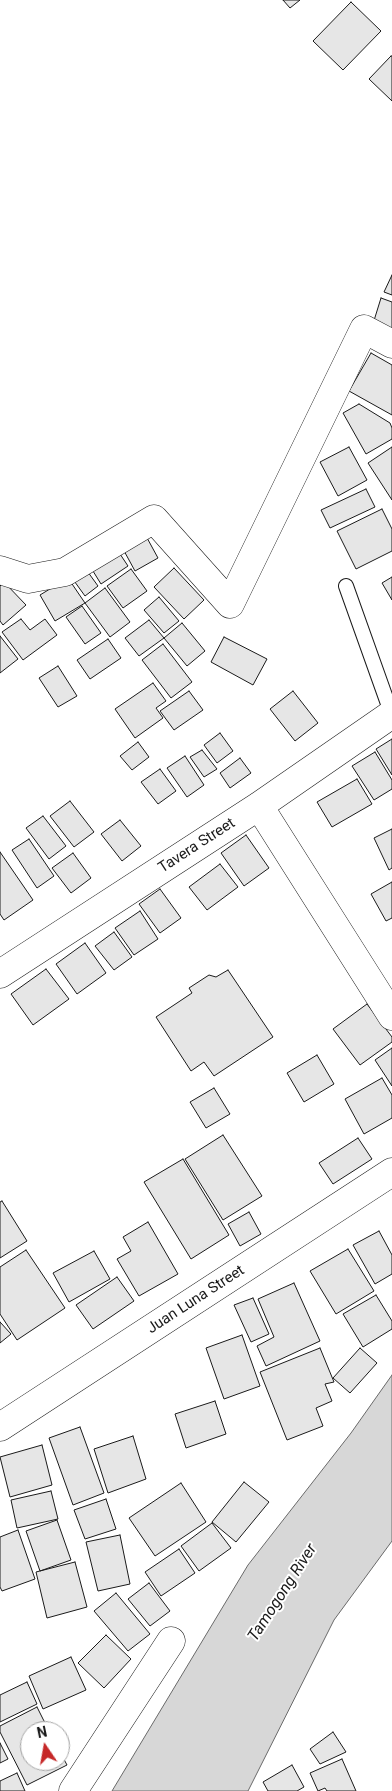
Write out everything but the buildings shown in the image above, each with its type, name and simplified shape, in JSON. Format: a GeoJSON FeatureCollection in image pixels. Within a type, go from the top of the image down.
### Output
{"type":"FeatureCollection","features":[{"type":"Feature","properties":{"kind":"street"},"geometry":{"type":"LineString","coordinates":[[0,570],[28,579],[65,572],[154,519],[230,604],[364,329],[392,344]]}},
{"type":"Feature","properties":{"kind":"street","name":"Tavera Street"},"geometry":{"type":"LineString","coordinates":[[0,974],[259,806],[392,715]]}},
{"type":"Feature","properties":{"kind":"street"},"geometry":{"type":"LineString","coordinates":[[259,806],[392,1016]]}},
{"type":"Feature","properties":{"kind":"street","name":"Juan Luna Street"},"geometry":{"type":"LineString","coordinates":[[0,1427],[392,1172]]}},
{"type":"Feature","properties":{"kind":"street"},"geometry":{"type":"LineString","coordinates":[[73,1791],[171,1641]]}},
{"type":"Feature","properties":{"kind":"lane"},"geometry":{"type":"LineString","coordinates":[[346,586],[392,715]]}},
{"type":"Feature","properties":{"kind":"water","name":"Tamogong River"},"geometry":{"type":"Polygon","coordinates":[[[392,1375],[392,1541],[334,1620],[248,1791],[112,1791],[248,1565],[351,1433],[392,1375]]]}}]}
